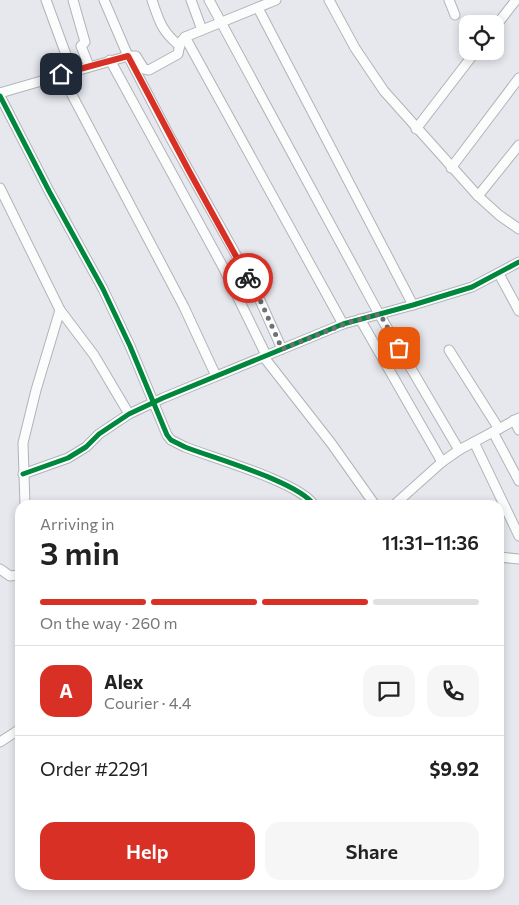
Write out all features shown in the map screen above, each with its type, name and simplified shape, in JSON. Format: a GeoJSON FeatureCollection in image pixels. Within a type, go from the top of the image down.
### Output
{"type":"FeatureCollection","features":[{"type":"Feature","properties":{"kind":"street"},"geometry":{"type":"LineString","coordinates":[[46,0],[72,71]]}},
{"type":"Feature","properties":{"kind":"street"},"geometry":{"type":"LineString","coordinates":[[73,0],[85,42],[81,46],[89,66]]}},
{"type":"Feature","properties":{"kind":"street"},"geometry":{"type":"LineString","coordinates":[[104,0],[128,56],[189,171],[254,287],[282,349]]}},
{"type":"Feature","properties":{"kind":"street"},"geometry":{"type":"LineString","coordinates":[[152,0],[162,29],[170,39],[180,46]]}},
{"type":"Feature","properties":{"kind":"street"},"geometry":{"type":"LineString","coordinates":[[191,0],[202,30]]}},
{"type":"Feature","properties":{"kind":"street"},"geometry":{"type":"LineString","coordinates":[[210,0],[380,314],[459,450]]}},
{"type":"Feature","properties":{"kind":"street"},"geometry":{"type":"LineString","coordinates":[[276,0],[185,37],[178,54],[149,70],[144,69],[136,56],[128,56],[61,74],[0,95],[49,191],[103,289],[167,435],[185,447],[272,479],[305,495],[310,500]]}},
{"type":"Feature","properties":{"kind":"street"},"geometry":{"type":"LineString","coordinates":[[329,0],[368,70],[384,92],[478,196],[499,215],[519,229]]}},
{"type":"Feature","properties":{"kind":"street"},"geometry":{"type":"LineString","coordinates":[[449,0],[455,15]]}},
{"type":"Feature","properties":{"kind":"street"},"geometry":{"type":"LineString","coordinates":[[504,15],[516,0]]}},
{"type":"Feature","properties":{"kind":"street"},"geometry":{"type":"LineString","coordinates":[[258,8],[413,305]]}},
{"type":"Feature","properties":{"kind":"street"},"geometry":{"type":"LineString","coordinates":[[185,37],[343,324]]}},
{"type":"Feature","properties":{"kind":"street"},"geometry":{"type":"LineString","coordinates":[[110,60],[218,259],[265,355],[371,500]]}},
{"type":"Feature","properties":{"kind":"street"},"geometry":{"type":"LineString","coordinates":[[416,129],[469,60]]}},
{"type":"Feature","properties":{"kind":"street"},"geometry":{"type":"LineString","coordinates":[[61,74],[184,307],[216,376]]}},
{"type":"Feature","properties":{"kind":"street"},"geometry":{"type":"LineString","coordinates":[[451,168],[519,78]]}},
{"type":"Feature","properties":{"kind":"street"},"geometry":{"type":"LineString","coordinates":[[478,196],[519,145]]}},
{"type":"Feature","properties":{"kind":"street"},"geometry":{"type":"LineString","coordinates":[[0,188],[60,310],[94,355],[129,414]]}},
{"type":"Feature","properties":{"kind":"street"},"geometry":{"type":"LineString","coordinates":[[23,474],[76,453],[86,447],[99,434],[129,414],[154,402],[343,324],[456,293],[499,274],[519,262]]}},
{"type":"Feature","properties":{"kind":"street"},"geometry":{"type":"LineString","coordinates":[[499,274],[519,311]]}},
{"type":"Feature","properties":{"kind":"street"},"geometry":{"type":"LineString","coordinates":[[25,500],[22,452],[25,434],[60,310]]}},
{"type":"Feature","properties":{"kind":"street"},"geometry":{"type":"LineString","coordinates":[[360,319],[442,462]]}},
{"type":"Feature","properties":{"kind":"street"},"geometry":{"type":"LineString","coordinates":[[449,350],[496,430],[519,482]]}},
{"type":"Feature","properties":{"kind":"street"},"geometry":{"type":"LineString","coordinates":[[400,500],[442,462],[459,450],[516,419],[519,430]]}},
{"type":"Feature","properties":{"kind":"street"},"geometry":{"type":"LineString","coordinates":[[474,442],[502,500]]}},
{"type":"Feature","properties":{"kind":"street"},"geometry":{"type":"LineString","coordinates":[[504,505],[519,536]]}},
{"type":"Feature","properties":{"kind":"street"},"geometry":{"type":"LineString","coordinates":[[504,557],[519,558]]}},
{"type":"Feature","properties":{"kind":"street"},"geometry":{"type":"LineString","coordinates":[[0,570],[10,576],[15,576]]}},
{"type":"Feature","properties":{"kind":"street"},"geometry":{"type":"LineString","coordinates":[[0,742],[15,732]]}},
{"type":"Feature","properties":{"kind":"cycle path"},"geometry":{"type":"LineString","coordinates":[[0,96],[103,289],[130,346],[167,435],[171,440],[185,447],[274,479],[309,500]]}},
{"type":"Feature","properties":{"kind":"cycle path"},"geometry":{"type":"LineString","coordinates":[[23,474],[68,458],[86,447],[99,434],[129,414],[163,398],[343,324],[472,287],[519,262]]}},
{"type":"Feature","properties":{"kind":"way so far"},"geometry":{"type":"LineString","coordinates":[[248,278],[254,287],[282,349],[350,322],[380,314],[399,348]]}},
{"type":"Feature","properties":{"kind":"route"},"geometry":{"type":"LineString","coordinates":[[61,74],[128,56],[170,137],[248,278]]}}]}
